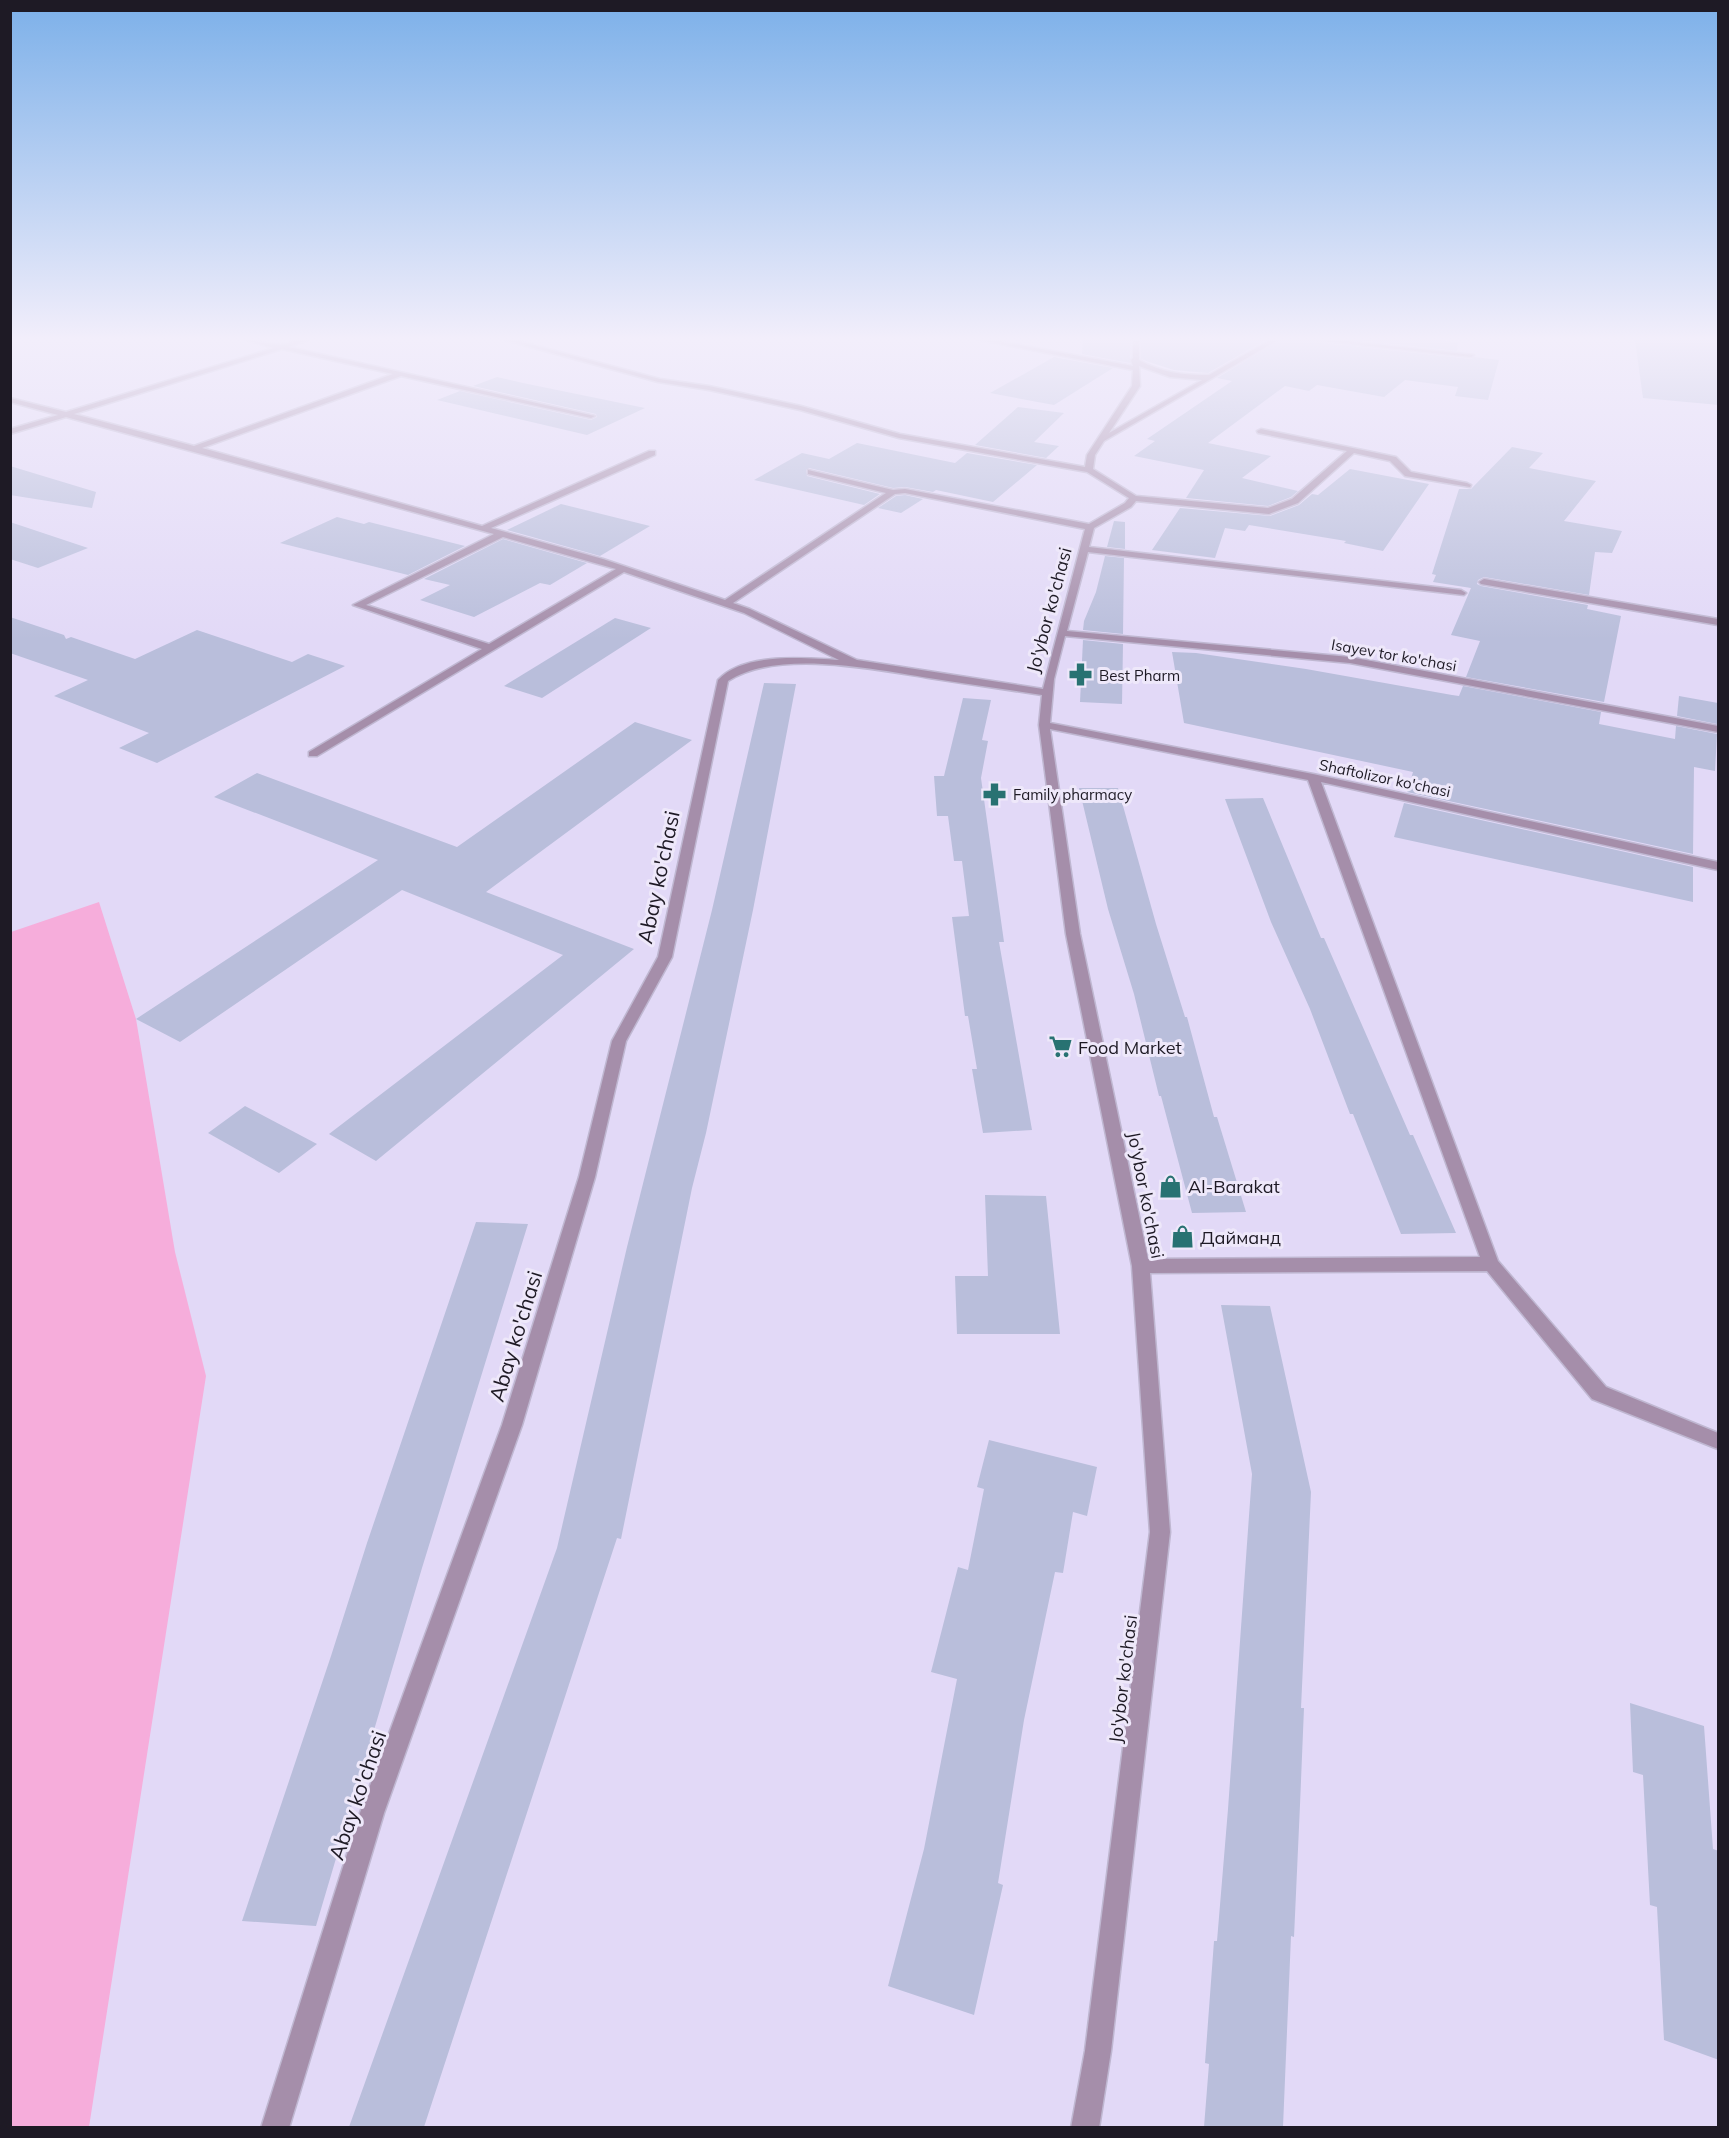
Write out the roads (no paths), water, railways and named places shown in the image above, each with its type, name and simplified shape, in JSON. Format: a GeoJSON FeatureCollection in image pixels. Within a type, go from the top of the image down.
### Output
{"type":"FeatureCollection","features":[{"type":"Feature","properties":{"kind":"street"},"geometry":{"type":"LineString","coordinates":[[162,440],[600,561],[727,603],[854,663],[1048,693]]}},
{"type":"Feature","properties":{"kind":"street"},"geometry":{"type":"LineString","coordinates":[[194,448],[217,440]]}},
{"type":"Feature","properties":{"kind":"street"},"geometry":{"type":"LineString","coordinates":[[925,440],[1089,470],[1134,498],[1269,511],[1295,501],[1353,450]]}},
{"type":"Feature","properties":{"kind":"street"},"geometry":{"type":"LineString","coordinates":[[1303,440],[1393,459],[1408,474],[1467,485]]}},
{"type":"Feature","properties":{"kind":"street"},"geometry":{"type":"LineString","coordinates":[[1089,470],[1091,455],[1101,441]]}},
{"type":"Feature","properties":{"kind":"street"},"geometry":{"type":"LineString","coordinates":[[482,530],[652,453]]}},
{"type":"Feature","properties":{"kind":"street"},"geometry":{"type":"LineString","coordinates":[[811,472],[893,492],[905,491],[1090,528]]}},
{"type":"Feature","properties":{"kind":"street"},"geometry":{"type":"LineString","coordinates":[[727,603],[893,492]]}},
{"type":"Feature","properties":{"kind":"street","name":"Jo'ybor ko'chasi"},"geometry":{"type":"LineString","coordinates":[[1085,2127],[1098,2050],[1160,1532],[1141,1266],[1073,934],[1044,725],[1049,679],[1090,528],[1128,505],[1134,498]]}},
{"type":"Feature","properties":{"kind":"street"},"geometry":{"type":"LineString","coordinates":[[490,648],[358,605],[500,535]]}},
{"type":"Feature","properties":{"kind":"street"},"geometry":{"type":"LineString","coordinates":[[1086,549],[1461,593]]}},
{"type":"Feature","properties":{"kind":"street"},"geometry":{"type":"LineString","coordinates":[[313,753],[622,569]]}},
{"type":"Feature","properties":{"kind":"street"},"geometry":{"type":"LineString","coordinates":[[1484,582],[1719,622]]}},
{"type":"Feature","properties":{"kind":"street","name":"Isayev tor ko'chasi"},"geometry":{"type":"LineString","coordinates":[[1061,633],[1350,660],[1719,729]]}},
{"type":"Feature","properties":{"kind":"street","name":"Abay ko'chasi"},"geometry":{"type":"LineString","coordinates":[[275,2127],[372,1813],[512,1425],[587,1177],[619,1041],[665,957],[723,680],[732,672],[747,666],[767,663],[854,663]]}},
{"type":"Feature","properties":{"kind":"street","name":"Shaftolizor ko'chasi"},"geometry":{"type":"LineString","coordinates":[[1044,725],[1312,777],[1719,866]]}},
{"type":"Feature","properties":{"kind":"street"},"geometry":{"type":"LineString","coordinates":[[1312,777],[1491,1264],[1599,1393],[1719,1441]]}},
{"type":"Feature","properties":{"kind":"street"},"geometry":{"type":"LineString","coordinates":[[1141,1266],[1491,1264]]}},
{"type":"Feature","properties":{"kind":"place","name":"Best Pharm"},"geometry":{"type":"Point","coordinates":[1081,675]}},
{"type":"Feature","properties":{"kind":"place","name":"Family pharmacy"},"geometry":{"type":"Point","coordinates":[995,794]}},
{"type":"Feature","properties":{"kind":"place","name":"Food Market"},"geometry":{"type":"Point","coordinates":[1060,1047]}},
{"type":"Feature","properties":{"kind":"place","name":"Al-Barakat"},"geometry":{"type":"Point","coordinates":[1170,1186]}},
{"type":"Feature","properties":{"kind":"place","name":"Дайманд"},"geometry":{"type":"Point","coordinates":[1182,1237]}}]}
